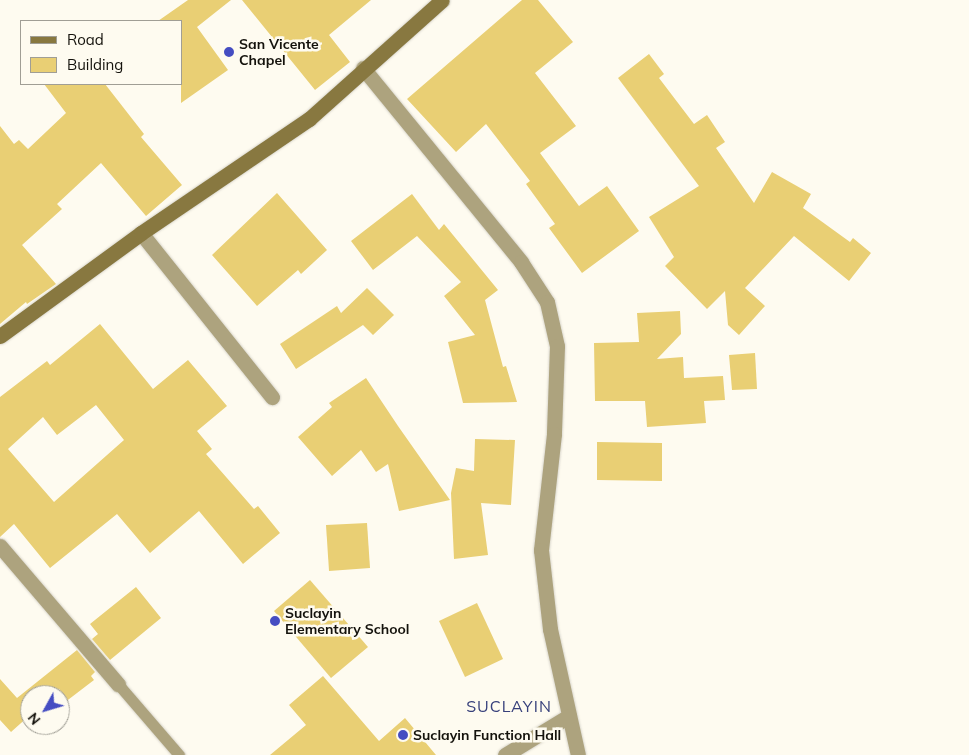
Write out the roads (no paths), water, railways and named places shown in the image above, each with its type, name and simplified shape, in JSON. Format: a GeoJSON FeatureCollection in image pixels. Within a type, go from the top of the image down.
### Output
{"type":"FeatureCollection","features":[{"type":"Feature","properties":{"kind":"street"},"geometry":{"type":"LineString","coordinates":[[0,336],[141,233],[309,119],[363,68],[442,0]]}},
{"type":"Feature","properties":{"kind":"street"},"geometry":{"type":"LineString","coordinates":[[363,68],[522,262],[547,302],[557,346],[554,434],[541,550],[550,629],[578,755]]}},
{"type":"Feature","properties":{"kind":"street"},"geometry":{"type":"LineString","coordinates":[[141,233],[272,397]]}},
{"type":"Feature","properties":{"kind":"street"},"geometry":{"type":"LineString","coordinates":[[0,546],[118,684]]}},
{"type":"Feature","properties":{"kind":"street"},"geometry":{"type":"LineString","coordinates":[[506,755],[569,716]]}},
{"type":"Feature","properties":{"kind":"lane"},"geometry":{"type":"LineString","coordinates":[[118,684],[178,755]]}},
{"type":"Feature","properties":{"kind":"place","name":"San Vicente Chapel"},"geometry":{"type":"Point","coordinates":[229,52]}},
{"type":"Feature","properties":{"kind":"place","name":"Suclayin Elementary School"},"geometry":{"type":"Point","coordinates":[275,621]}},
{"type":"Feature","properties":{"kind":"place","name":"Suclayin Function Hall"},"geometry":{"type":"Point","coordinates":[403,735]}},
{"type":"Feature","properties":{"kind":"district","name":"SUCLAYIN"},"geometry":{"type":"Point","coordinates":[509,706]}}]}
